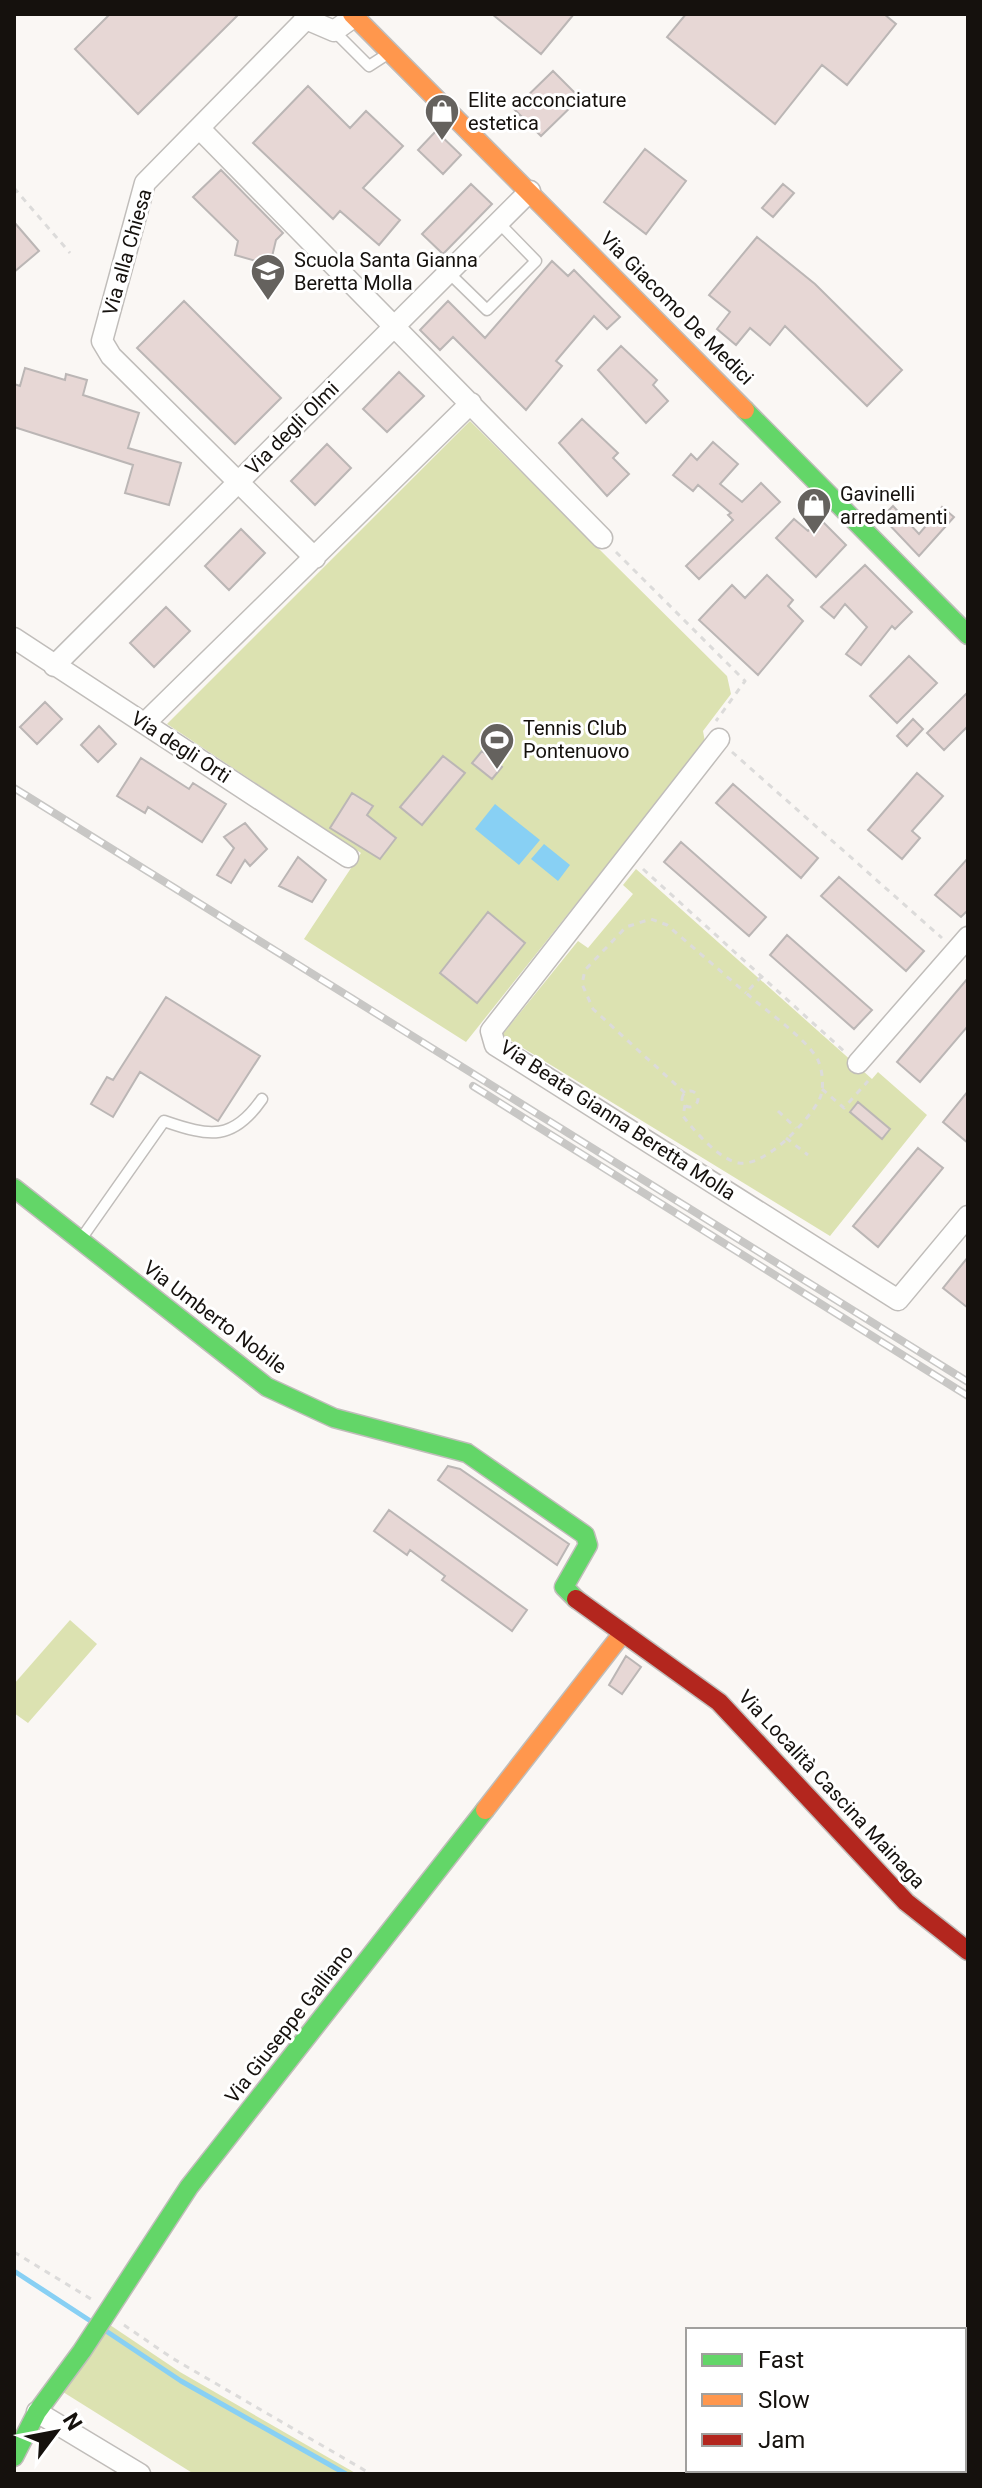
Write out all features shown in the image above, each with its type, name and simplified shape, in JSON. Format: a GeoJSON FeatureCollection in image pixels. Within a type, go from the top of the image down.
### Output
{"type":"FeatureCollection","features":[{"type":"Feature","properties":{"kind":"street"},"geometry":{"type":"LineString","coordinates":[[334,31],[354,15]]}},
{"type":"Feature","properties":{"kind":"street","name":"Via Giacomo De Medici"},"geometry":{"type":"LineString","coordinates":[[354,15],[968,635]]}},
{"type":"Feature","properties":{"kind":"street","name":"Via alla Chiesa"},"geometry":{"type":"LineString","coordinates":[[315,558],[111,356],[102,341],[145,183],[305,16],[334,31]]}},
{"type":"Feature","properties":{"kind":"street"},"geometry":{"type":"LineString","coordinates":[[200,129],[602,538]]}},
{"type":"Feature","properties":{"kind":"street","name":"Via degli Olmi"},"geometry":{"type":"LineString","coordinates":[[54,666],[530,191]]}},
{"type":"Feature","properties":{"kind":"street"},"geometry":{"type":"LineString","coordinates":[[145,723],[471,403]]}},
{"type":"Feature","properties":{"kind":"street","name":"Via degli Orti"},"geometry":{"type":"LineString","coordinates":[[14,638],[348,857]]}},
{"type":"Feature","properties":{"kind":"street","name":"Via Beata Gianna Beretta Molla"},"geometry":{"type":"LineString","coordinates":[[719,739],[491,1031],[495,1045],[898,1300],[968,1216]]}},
{"type":"Feature","properties":{"kind":"street"},"geometry":{"type":"LineString","coordinates":[[865,1069],[962,944]]}},
{"type":"Feature","properties":{"kind":"street","name":"Via Umberto Nobile"},"geometry":{"type":"LineString","coordinates":[[14,1188],[267,1387],[334,1418],[467,1453],[585,1535],[588,1545],[564,1587],[622,1634]]}},
{"type":"Feature","properties":{"kind":"street","name":"Via Località Cascina Mainaga"},"geometry":{"type":"LineString","coordinates":[[622,1634],[719,1702],[906,1902],[968,1951]]}},
{"type":"Feature","properties":{"kind":"street","name":"Via Giuseppe Galliano"},"geometry":{"type":"LineString","coordinates":[[14,2457],[37,2412],[189,2187],[622,1634]]}},
{"type":"Feature","properties":{"kind":"street"},"geometry":{"type":"LineString","coordinates":[[37,2412],[140,2474]]}},
{"type":"Feature","properties":{"kind":"lane"},"geometry":{"type":"LineString","coordinates":[[334,31],[369,66],[393,51]]}},
{"type":"Feature","properties":{"kind":"lane"},"geometry":{"type":"LineString","coordinates":[[449,273],[487,310],[536,261],[499,223]]}},
{"type":"Feature","properties":{"kind":"lane"},"geometry":{"type":"LineString","coordinates":[[80,1240],[164,1121],[193,1131],[227,1133],[248,1118],[262,1099]]}},
{"type":"Feature","properties":{"kind":"path"},"geometry":{"type":"LineString","coordinates":[[14,188],[70,253]]}},
{"type":"Feature","properties":{"kind":"path"},"geometry":{"type":"LineString","coordinates":[[602,538],[745,681],[712,726],[719,739],[962,944]]}},
{"type":"Feature","properties":{"kind":"path"},"geometry":{"type":"LineString","coordinates":[[628,856],[865,1069],[844,1108],[822,1089]]}},
{"type":"Feature","properties":{"kind":"path"},"geometry":{"type":"LineString","coordinates":[[651,919],[667,925],[746,993],[810,1049],[819,1062],[822,1089],[819,1101],[786,1138],[759,1160],[733,1162],[687,1121],[682,1111],[685,1093],[615,1032],[588,1002],[582,984],[583,974],[626,927],[639,920],[651,919]]}},
{"type":"Feature","properties":{"kind":"path"},"geometry":{"type":"LineString","coordinates":[[746,993],[762,976]]}},
{"type":"Feature","properties":{"kind":"path"},"geometry":{"type":"LineString","coordinates":[[685,1093],[693,1091],[698,1097],[696,1105],[685,1105]]}},
{"type":"Feature","properties":{"kind":"path"},"geometry":{"type":"LineString","coordinates":[[778,1111],[796,1128]]}},
{"type":"Feature","properties":{"kind":"path"},"geometry":{"type":"LineString","coordinates":[[786,1138],[808,1155]]}},
{"type":"Feature","properties":{"kind":"path"},"geometry":{"type":"LineString","coordinates":[[14,2252],[63,2284],[108,2308],[172,2358],[371,2474]]}},
{"type":"Feature","properties":{"kind":"green space","name":"Tennis Club Pontenuovo"},"geometry":{"type":"Polygon","coordinates":[[[470,421],[727,676],[731,694],[703,731],[705,742],[466,1042],[304,939],[361,853],[167,724],[470,421]]]}},
{"type":"Feature","properties":{"kind":"green space"},"geometry":{"type":"Polygon","coordinates":[[[636,869],[872,1079],[878,1072],[927,1115],[830,1236],[502,1035],[578,941],[588,948],[633,894],[623,885],[636,869]]]}},
{"type":"Feature","properties":{"kind":"green space"},"geometry":{"type":"Polygon","coordinates":[[[70,1620],[97,1644],[28,1723],[14,1713],[14,1684],[70,1620]]]}},
{"type":"Feature","properties":{"kind":"green space"},"geometry":{"type":"Polygon","coordinates":[[[107,2323],[180,2372],[357,2474],[194,2474],[63,2392],[107,2323]]]}},
{"type":"Feature","properties":{"kind":"water"},"geometry":{"type":"Polygon","coordinates":[[[495,804],[540,840],[519,865],[475,829],[495,804]]]}},
{"type":"Feature","properties":{"kind":"water"},"geometry":{"type":"Polygon","coordinates":[[[544,844],[570,865],[558,881],[531,859],[544,844]]]}},
{"type":"Feature","properties":{"kind":"building"},"geometry":{"type":"Polygon","coordinates":[[[110,14],[239,14],[138,114],[75,49],[110,14]]]}},
{"type":"Feature","properties":{"kind":"building"},"geometry":{"type":"Polygon","coordinates":[[[492,14],[574,14],[541,54],[492,14]]]}},
{"type":"Feature","properties":{"kind":"building"},"geometry":{"type":"Polygon","coordinates":[[[686,14],[884,14],[896,24],[847,85],[822,65],[775,124],[667,37],[686,14]]]}},
{"type":"Feature","properties":{"kind":"building"},"geometry":{"type":"Polygon","coordinates":[[[553,71],[580,98],[541,136],[514,109],[553,71]]]}},
{"type":"Feature","properties":{"kind":"building"},"geometry":{"type":"Polygon","coordinates":[[[308,86],[350,128],[366,111],[403,146],[363,188],[400,220],[379,245],[340,211],[333,219],[253,143],[308,86]]]}},
{"type":"Feature","properties":{"kind":"building"},"geometry":{"type":"Polygon","coordinates":[[[436,131],[461,155],[443,174],[418,150],[436,131]]]}},
{"type":"Feature","properties":{"kind":"building"},"geometry":{"type":"Polygon","coordinates":[[[645,149],[686,181],[646,234],[604,202],[645,149]]]}},
{"type":"Feature","properties":{"kind":"building"},"geometry":{"type":"Polygon","coordinates":[[[221,170],[283,233],[276,240],[270,265],[235,255],[238,241],[193,197],[221,170]]]}},
{"type":"Feature","properties":{"kind":"building"},"geometry":{"type":"Polygon","coordinates":[[[471,184],[492,204],[443,254],[422,234],[471,184]]]}},
{"type":"Feature","properties":{"kind":"building"},"geometry":{"type":"Polygon","coordinates":[[[783,184],[794,193],[773,217],[762,208],[783,184]]]}},
{"type":"Feature","properties":{"kind":"building"},"geometry":{"type":"Polygon","coordinates":[[[14,222],[39,251],[14,272],[14,222]]]}},
{"type":"Feature","properties":{"kind":"building"},"geometry":{"type":"Polygon","coordinates":[[[757,237],[815,284],[902,370],[867,406],[785,326],[770,345],[750,328],[736,345],[717,329],[730,312],[709,295],[757,237]]]}},
{"type":"Feature","properties":{"kind":"building"},"geometry":{"type":"Polygon","coordinates":[[[552,261],[568,276],[574,270],[620,317],[607,329],[594,316],[556,361],[562,366],[526,410],[453,337],[440,350],[420,330],[448,301],[485,338],[552,261]]]}},
{"type":"Feature","properties":{"kind":"building"},"geometry":{"type":"Polygon","coordinates":[[[184,301],[281,398],[235,444],[137,348],[184,301]]]}},
{"type":"Feature","properties":{"kind":"building"},"geometry":{"type":"Polygon","coordinates":[[[621,346],[657,380],[653,385],[668,401],[646,423],[598,370],[621,346]]]}},
{"type":"Feature","properties":{"kind":"building"},"geometry":{"type":"Polygon","coordinates":[[[25,368],[65,380],[66,374],[87,380],[83,395],[139,413],[128,448],[181,463],[169,505],[125,493],[133,465],[14,427],[14,384],[20,386],[25,368]]]}},
{"type":"Feature","properties":{"kind":"building"},"geometry":{"type":"Polygon","coordinates":[[[399,372],[424,396],[387,432],[363,409],[399,372]]]}},
{"type":"Feature","properties":{"kind":"building"},"geometry":{"type":"Polygon","coordinates":[[[582,419],[618,453],[613,458],[629,474],[607,496],[559,443],[582,419]]]}},
{"type":"Feature","properties":{"kind":"building"},"geometry":{"type":"Polygon","coordinates":[[[713,442],[738,464],[720,484],[742,502],[761,483],[780,502],[699,579],[686,566],[733,520],[728,515],[731,513],[698,485],[693,491],[673,475],[691,454],[697,460],[713,442]]]}},
{"type":"Feature","properties":{"kind":"building"},"geometry":{"type":"Polygon","coordinates":[[[327,444],[351,468],[315,505],[291,481],[327,444]]]}},
{"type":"Feature","properties":{"kind":"building"},"geometry":{"type":"Polygon","coordinates":[[[893,506],[919,534],[942,507],[954,517],[919,556],[882,517],[893,506]]]}},
{"type":"Feature","properties":{"kind":"building"},"geometry":{"type":"Polygon","coordinates":[[[794,519],[808,531],[820,519],[846,545],[816,577],[776,538],[794,519]]]}},
{"type":"Feature","properties":{"kind":"building"},"geometry":{"type":"Polygon","coordinates":[[[241,529],[265,553],[229,590],[205,566],[241,529]]]}},
{"type":"Feature","properties":{"kind":"building"},"geometry":{"type":"Polygon","coordinates":[[[865,565],[912,612],[895,629],[892,626],[861,665],[846,654],[867,627],[845,604],[834,618],[821,607],[865,565]]]}},
{"type":"Feature","properties":{"kind":"building"},"geometry":{"type":"Polygon","coordinates":[[[767,575],[793,600],[788,606],[803,621],[758,675],[699,620],[732,585],[745,598],[767,575]]]}},
{"type":"Feature","properties":{"kind":"building"},"geometry":{"type":"Polygon","coordinates":[[[166,607],[190,631],[154,667],[130,643],[166,607]]]}},
{"type":"Feature","properties":{"kind":"building"},"geometry":{"type":"Polygon","coordinates":[[[909,656],[937,683],[897,723],[870,696],[909,656]]]}},
{"type":"Feature","properties":{"kind":"building"},"geometry":{"type":"Polygon","coordinates":[[[968,692],[968,726],[944,750],[927,733],[968,692]]]}},
{"type":"Feature","properties":{"kind":"building"},"geometry":{"type":"Polygon","coordinates":[[[45,702],[62,719],[37,744],[20,727],[45,702]]]}},
{"type":"Feature","properties":{"kind":"building"},"geometry":{"type":"Polygon","coordinates":[[[913,719],[923,729],[907,746],[897,736],[913,719]]]}},
{"type":"Feature","properties":{"kind":"building"},"geometry":{"type":"Polygon","coordinates":[[[99,726],[116,744],[98,762],[81,745],[99,726]]]}},
{"type":"Feature","properties":{"kind":"building"},"geometry":{"type":"Polygon","coordinates":[[[482,751],[502,767],[492,779],[472,763],[482,751]]]}},
{"type":"Feature","properties":{"kind":"building"},"geometry":{"type":"Polygon","coordinates":[[[443,756],[465,773],[422,825],[400,807],[443,756]]]}},
{"type":"Feature","properties":{"kind":"building"},"geometry":{"type":"Polygon","coordinates":[[[141,758],[189,789],[193,783],[226,804],[202,842],[148,807],[145,813],[117,796],[141,758]]]}},
{"type":"Feature","properties":{"kind":"building"},"geometry":{"type":"Polygon","coordinates":[[[917,773],[943,796],[912,831],[920,838],[902,859],[868,830],[917,773]]]}},
{"type":"Feature","properties":{"kind":"building"},"geometry":{"type":"Polygon","coordinates":[[[733,784],[818,858],[801,878],[716,803],[733,784]]]}},
{"type":"Feature","properties":{"kind":"building"},"geometry":{"type":"Polygon","coordinates":[[[352,793],[373,806],[367,815],[396,838],[380,859],[330,828],[352,793]]]}},
{"type":"Feature","properties":{"kind":"building"},"geometry":{"type":"Polygon","coordinates":[[[245,823],[267,849],[250,866],[245,860],[231,883],[217,875],[234,848],[224,837],[245,823]]]}},
{"type":"Feature","properties":{"kind":"building"},"geometry":{"type":"Polygon","coordinates":[[[681,842],[766,917],[749,936],[664,862],[681,842]]]}},
{"type":"Feature","properties":{"kind":"building"},"geometry":{"type":"Polygon","coordinates":[[[298,857],[326,880],[312,902],[279,886],[298,857]]]}},
{"type":"Feature","properties":{"kind":"building"},"geometry":{"type":"Polygon","coordinates":[[[968,858],[968,910],[961,917],[935,895],[968,858]]]}},
{"type":"Feature","properties":{"kind":"building"},"geometry":{"type":"Polygon","coordinates":[[[839,877],[924,951],[906,971],[821,896],[839,877]]]}},
{"type":"Feature","properties":{"kind":"building"},"geometry":{"type":"Polygon","coordinates":[[[488,912],[525,943],[477,1003],[440,973],[488,912]]]}},
{"type":"Feature","properties":{"kind":"building"},"geometry":{"type":"Polygon","coordinates":[[[787,935],[872,1010],[854,1029],[770,955],[787,935]]]}},
{"type":"Feature","properties":{"kind":"building"},"geometry":{"type":"Polygon","coordinates":[[[968,978],[968,1026],[920,1082],[897,1062],[968,978]]]}},
{"type":"Feature","properties":{"kind":"building"},"geometry":{"type":"Polygon","coordinates":[[[166,997],[260,1056],[218,1121],[140,1072],[113,1117],[91,1104],[107,1077],[113,1080],[166,997]]]}},
{"type":"Feature","properties":{"kind":"building"},"geometry":{"type":"Polygon","coordinates":[[[968,1091],[968,1143],[943,1122],[968,1091]]]}},
{"type":"Feature","properties":{"kind":"building"},"geometry":{"type":"Polygon","coordinates":[[[858,1102],[890,1129],[882,1139],[850,1112],[858,1102]]]}},
{"type":"Feature","properties":{"kind":"building"},"geometry":{"type":"Polygon","coordinates":[[[918,1148],[943,1168],[878,1247],[853,1226],[918,1148]]]}},
{"type":"Feature","properties":{"kind":"building"},"geometry":{"type":"Polygon","coordinates":[[[968,1257],[968,1308],[943,1288],[968,1257]]]}},
{"type":"Feature","properties":{"kind":"building"},"geometry":{"type":"Polygon","coordinates":[[[448,1466],[460,1469],[569,1544],[557,1565],[438,1480],[448,1466]]]}},
{"type":"Feature","properties":{"kind":"building"},"geometry":{"type":"Polygon","coordinates":[[[389,1510],[527,1610],[512,1631],[442,1580],[445,1576],[410,1550],[407,1555],[374,1531],[389,1510]]]}},
{"type":"Feature","properties":{"kind":"building"},"geometry":{"type":"Polygon","coordinates":[[[626,1656],[641,1667],[622,1694],[609,1685],[626,1656]]]}},
{"type":"Feature","properties":{"kind":"waterway"},"geometry":{"type":"LineString","coordinates":[[14,2271],[92,2322]]}},
{"type":"Feature","properties":{"kind":"waterway"},"geometry":{"type":"LineString","coordinates":[[106,2331],[181,2381],[346,2474]]}},
{"type":"Feature","properties":{"kind":"railway"},"geometry":{"type":"LineString","coordinates":[[14,788],[968,1382]]}},
{"type":"Feature","properties":{"kind":"railway"},"geometry":{"type":"LineString","coordinates":[[473,1086],[968,1396]]}},
{"type":"Feature","properties":{"kind":"traffic: fast"},"geometry":{"type":"LineString","coordinates":[[745,410],[968,635]]}},
{"type":"Feature","properties":{"kind":"traffic: fast"},"geometry":{"type":"LineString","coordinates":[[14,1188],[267,1387],[334,1418],[467,1453],[585,1535],[588,1545],[564,1587],[576,1599]]}},
{"type":"Feature","properties":{"kind":"traffic: fast"},"geometry":{"type":"LineString","coordinates":[[14,2457],[37,2412],[82,2351],[189,2187],[485,1810]]}},
{"type":"Feature","properties":{"kind":"traffic: slow"},"geometry":{"type":"LineString","coordinates":[[352,14],[745,410]]}},
{"type":"Feature","properties":{"kind":"traffic: slow"},"geometry":{"type":"LineString","coordinates":[[485,1810],[622,1634]]}},
{"type":"Feature","properties":{"kind":"traffic: jam"},"geometry":{"type":"LineString","coordinates":[[576,1599],[719,1702],[906,1902],[968,1951]]}},
{"type":"Feature","properties":{"kind":"place","name":"Elite acconciature estetica"},"geometry":{"type":"Point","coordinates":[442,142]}},
{"type":"Feature","properties":{"kind":"place","name":"Scuola Santa Gianna Beretta Molla"},"geometry":{"type":"Point","coordinates":[268,302]}},
{"type":"Feature","properties":{"kind":"place","name":"Gavinelli arredamenti"},"geometry":{"type":"Point","coordinates":[814,536]}},
{"type":"Feature","properties":{"kind":"place","name":"Tennis Club Pontenuovo"},"geometry":{"type":"Point","coordinates":[497,771]}}]}
